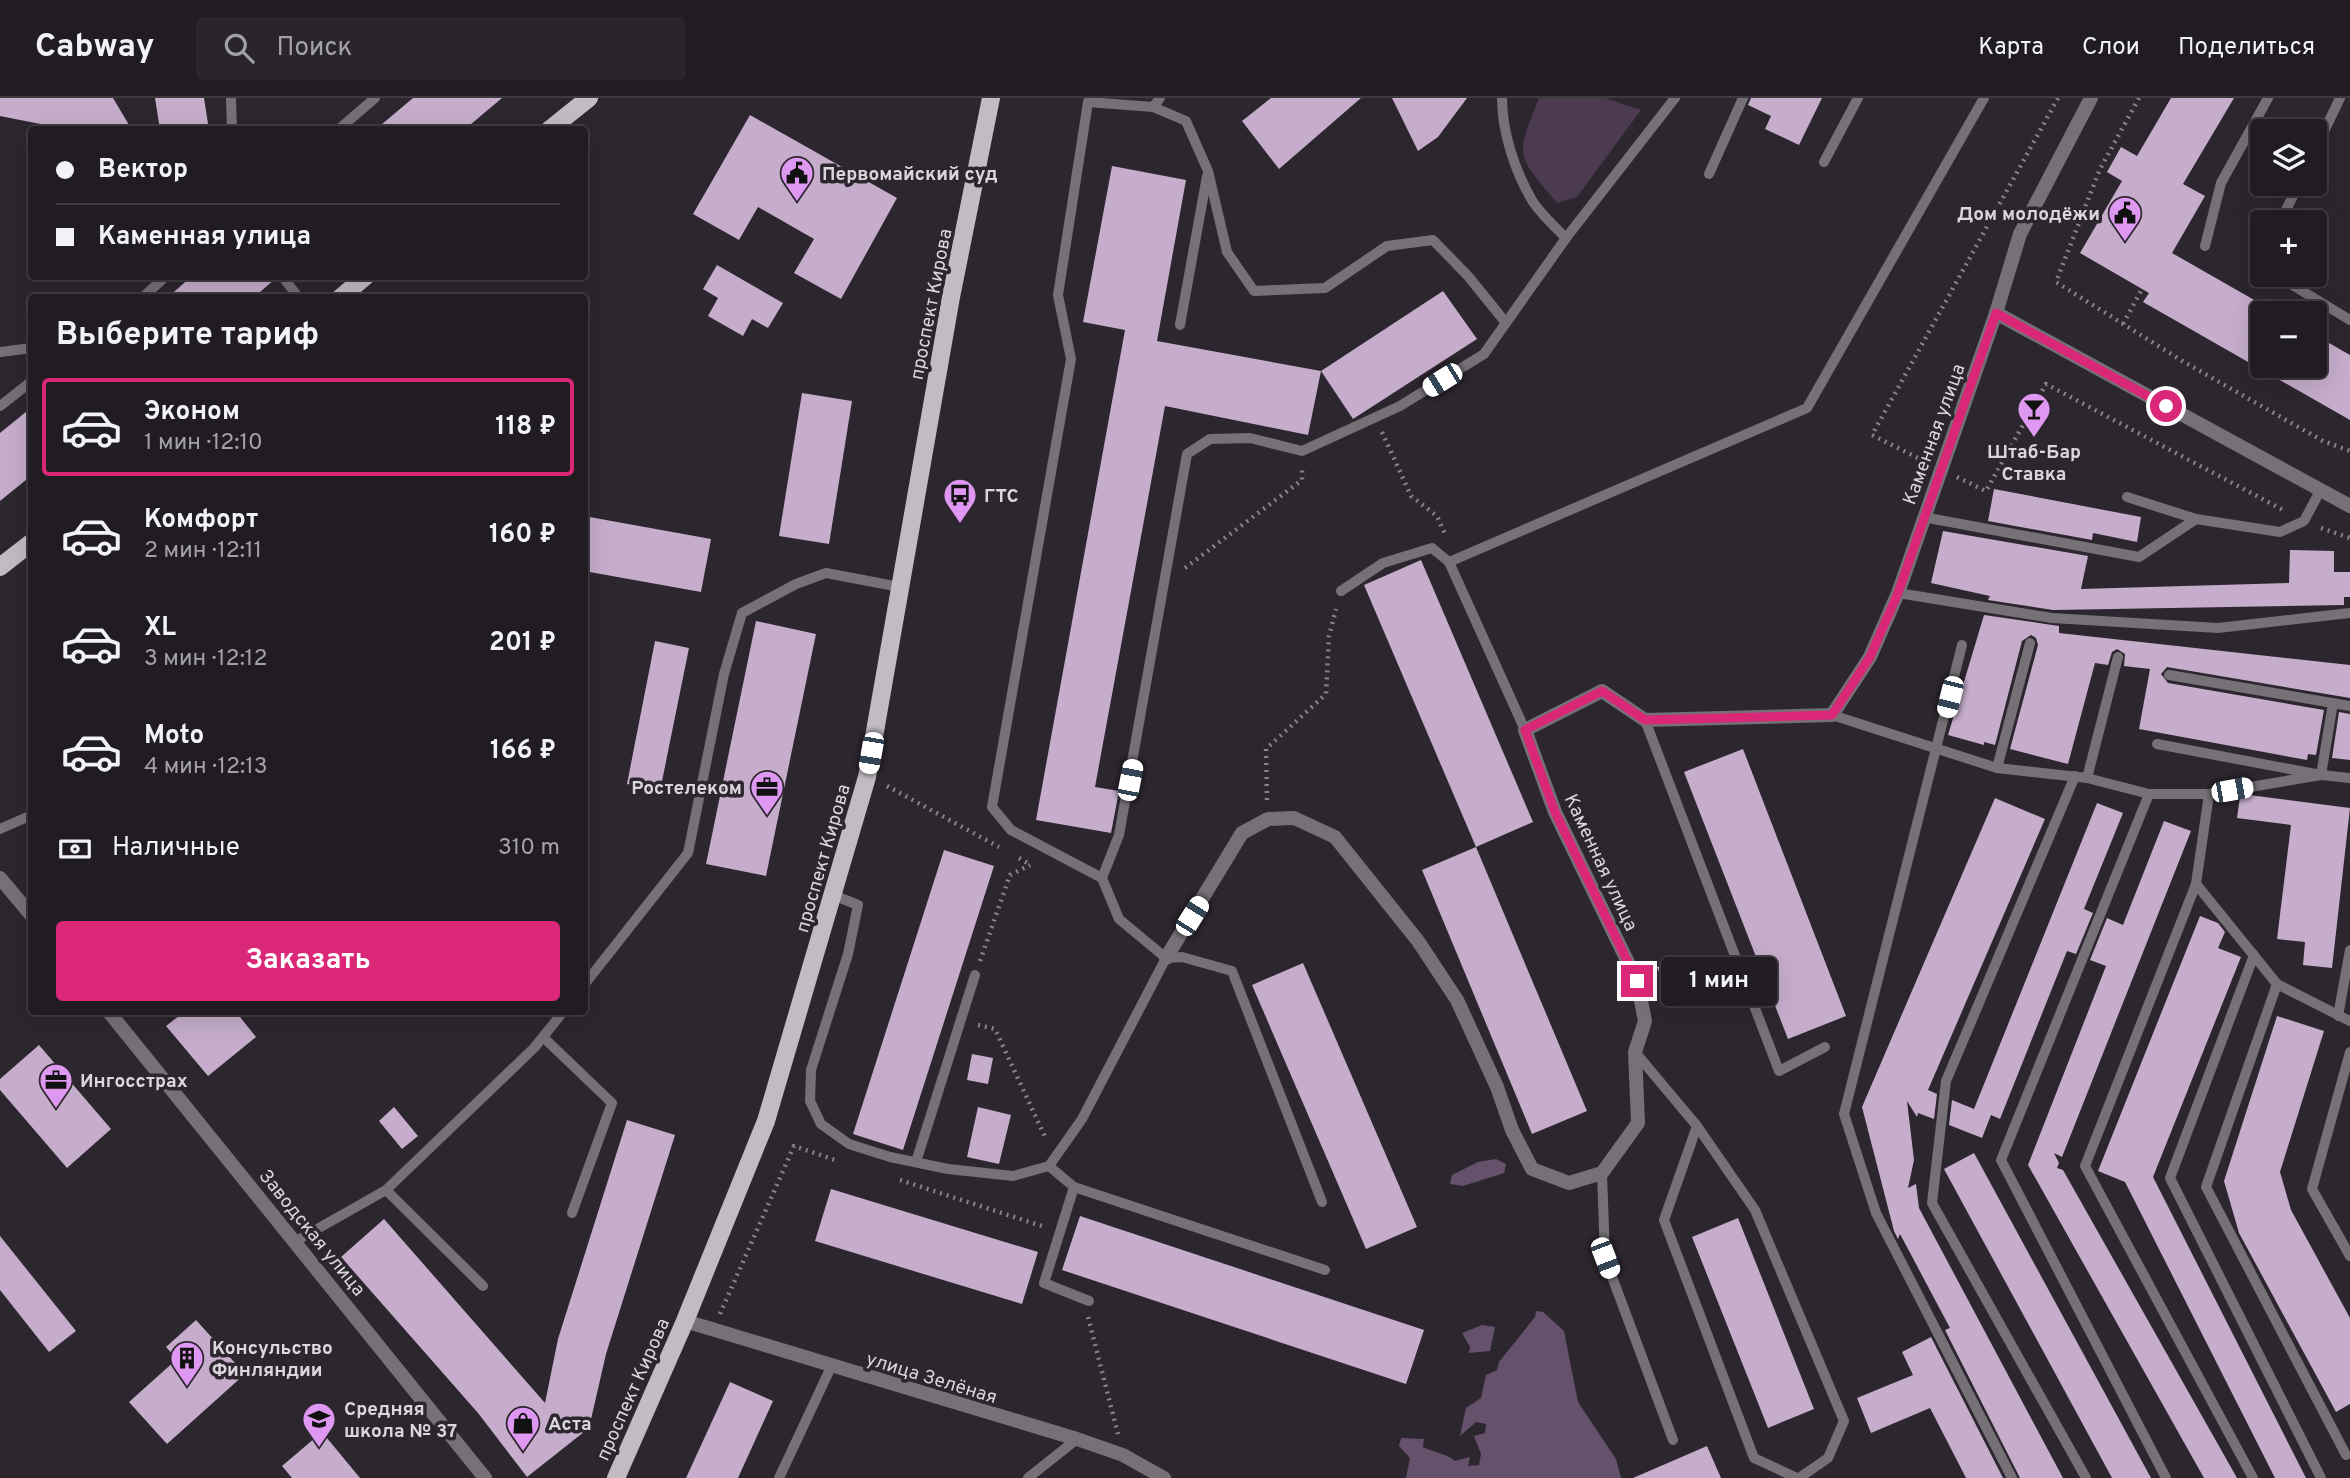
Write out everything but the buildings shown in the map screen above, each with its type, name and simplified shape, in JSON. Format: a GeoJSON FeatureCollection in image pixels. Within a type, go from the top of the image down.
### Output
{"type":"FeatureCollection","features":[{"type":"Feature","properties":{"kind":"main road"},"geometry":{"type":"LineString","coordinates":[[555,126],[589,98]]}},
{"type":"Feature","properties":{"kind":"main road","name":"проспект Кирова"},"geometry":{"type":"LineString","coordinates":[[616,1478],[685,1321],[766,1121],[867,777],[991,98]]}},
{"type":"Feature","properties":{"kind":"main road"},"geometry":{"type":"LineString","coordinates":[[345,294],[361,280]]}},
{"type":"Feature","properties":{"kind":"main road"},"geometry":{"type":"LineString","coordinates":[[0,566],[28,545]]}},
{"type":"Feature","properties":{"kind":"street","name":"Каменная улица"},"geometry":{"type":"LineString","coordinates":[[1832,715],[1870,657],[1898,593],[1996,313],[2020,234],[2091,98]]}},
{"type":"Feature","properties":{"kind":"street"},"geometry":{"type":"LineString","coordinates":[[1996,313],[2320,491],[2349,504]]}},
{"type":"Feature","properties":{"kind":"street"},"geometry":{"type":"LineString","coordinates":[[1525,730],[1602,691],[1645,720],[1832,715]]}},
{"type":"Feature","properties":{"kind":"street","name":"Каменная улица"},"geometry":{"type":"LineString","coordinates":[[1525,730],[1555,812],[1637,981],[1645,1021],[1635,1052],[1638,1123],[1602,1173]]}},
{"type":"Feature","properties":{"kind":"street"},"geometry":{"type":"LineString","coordinates":[[1166,958],[1242,833],[1268,819],[1294,818],[1335,837],[1418,941],[1457,1000],[1497,1087],[1512,1130],[1532,1169],[1569,1183],[1602,1173]]}},
{"type":"Feature","properties":{"kind":"street"},"geometry":{"type":"LineString","coordinates":[[0,877],[28,911]]}},
{"type":"Feature","properties":{"kind":"street","name":"Заводская улица"},"geometry":{"type":"LineString","coordinates":[[111,1015],[485,1478]]}},
{"type":"Feature","properties":{"kind":"street","name":"улица Зелёная"},"geometry":{"type":"LineString","coordinates":[[685,1321],[1077,1439],[1123,1455],[1146,1473],[1164,1478]]}},
{"type":"Feature","properties":{"kind":"lane"},"geometry":{"type":"LineString","coordinates":[[231,98],[232,126]]}},
{"type":"Feature","properties":{"kind":"lane"},"geometry":{"type":"LineString","coordinates":[[343,126],[375,98]]}},
{"type":"Feature","properties":{"kind":"lane"},"geometry":{"type":"LineString","coordinates":[[1502,98],[1502,119],[1518,170],[1534,202],[1566,238]]}},
{"type":"Feature","properties":{"kind":"lane"},"geometry":{"type":"LineString","coordinates":[[1102,878],[1119,835],[1187,454],[1210,439],[1250,438],[1301,451],[1400,406],[1484,354],[1566,238],[1675,98]]}},
{"type":"Feature","properties":{"kind":"lane"},"geometry":{"type":"LineString","coordinates":[[1709,174],[1743,98]]}},
{"type":"Feature","properties":{"kind":"lane"},"geometry":{"type":"LineString","coordinates":[[1824,162],[1858,98]]}},
{"type":"Feature","properties":{"kind":"lane"},"geometry":{"type":"LineString","coordinates":[[1449,562],[1807,408],[1984,98]]}},
{"type":"Feature","properties":{"kind":"lane"},"geometry":{"type":"LineString","coordinates":[[2205,246],[2221,183],[2268,98]]}},
{"type":"Feature","properties":{"kind":"lane"},"geometry":{"type":"LineString","coordinates":[[2327,125],[2340,98]]}},
{"type":"Feature","properties":{"kind":"lane"},"geometry":{"type":"LineString","coordinates":[[1322,1202],[1232,971],[1182,957],[1166,958],[1119,919],[1102,878],[1011,830],[992,807],[1071,359],[1058,296],[1088,100],[1156,102],[1186,121],[1208,171],[1227,252],[1254,291],[1325,288],[1387,246],[1433,240],[1468,276],[1506,323]]}},
{"type":"Feature","properties":{"kind":"lane"},"geometry":{"type":"LineString","coordinates":[[1180,324],[1208,171]]}},
{"type":"Feature","properties":{"kind":"lane"},"geometry":{"type":"LineString","coordinates":[[146,294],[162,280]]}},
{"type":"Feature","properties":{"kind":"lane"},"geometry":{"type":"LineString","coordinates":[[285,280],[296,294]]}},
{"type":"Feature","properties":{"kind":"lane"},"geometry":{"type":"LineString","coordinates":[[2296,287],[2350,320]]}},
{"type":"Feature","properties":{"kind":"lane"},"geometry":{"type":"LineString","coordinates":[[0,352],[28,348]]}},
{"type":"Feature","properties":{"kind":"lane"},"geometry":{"type":"LineString","coordinates":[[0,407],[28,385]]}},
{"type":"Feature","properties":{"kind":"lane"},"geometry":{"type":"LineString","coordinates":[[2127,498],[2196,519],[2280,532],[2304,522],[2320,491]]}},
{"type":"Feature","properties":{"kind":"lane"},"geometry":{"type":"LineString","coordinates":[[1923,517],[2140,557],[2196,519]]}},
{"type":"Feature","properties":{"kind":"lane"},"geometry":{"type":"LineString","coordinates":[[1341,591],[1383,563],[1432,548],[1449,562],[1525,730]]}},
{"type":"Feature","properties":{"kind":"lane"},"geometry":{"type":"LineString","coordinates":[[588,980],[688,853],[724,674],[742,613],[796,584],[826,573],[900,587]]}},
{"type":"Feature","properties":{"kind":"lane"},"geometry":{"type":"LineString","coordinates":[[1898,593],[2052,618],[2218,628],[2350,613]]}},
{"type":"Feature","properties":{"kind":"lane"},"geometry":{"type":"LineString","coordinates":[[1997,768],[2030,643]]}},
{"type":"Feature","properties":{"kind":"lane"},"geometry":{"type":"LineString","coordinates":[[1962,645],[1844,1114],[1876,1213],[2012,1478]]}},
{"type":"Feature","properties":{"kind":"lane"},"geometry":{"type":"LineString","coordinates":[[2086,1478],[1932,1203],[1946,1081],[2081,777],[2118,657]]}},
{"type":"Feature","properties":{"kind":"lane"},"geometry":{"type":"LineString","coordinates":[[2169,675],[2350,706]]}},
{"type":"Feature","properties":{"kind":"lane"},"geometry":{"type":"LineString","coordinates":[[2321,775],[2333,703]]}},
{"type":"Feature","properties":{"kind":"lane"},"geometry":{"type":"LineString","coordinates":[[1832,715],[1997,768],[2081,777],[2149,794],[2209,794],[2321,775]]}},
{"type":"Feature","properties":{"kind":"lane"},"geometry":{"type":"LineString","coordinates":[[1645,720],[1779,1070],[1825,1047]]}},
{"type":"Feature","properties":{"kind":"lane"},"geometry":{"type":"LineString","coordinates":[[2157,744],[2350,778]]}},
{"type":"Feature","properties":{"kind":"lane"},"geometry":{"type":"LineString","coordinates":[[2149,794],[2001,1160],[2166,1478]]}},
{"type":"Feature","properties":{"kind":"lane"},"geometry":{"type":"LineString","coordinates":[[2209,794],[2196,884],[2085,1166],[2253,1478]]}},
{"type":"Feature","properties":{"kind":"lane"},"geometry":{"type":"LineString","coordinates":[[0,829],[28,817]]}},
{"type":"Feature","properties":{"kind":"lane"},"geometry":{"type":"LineString","coordinates":[[2196,884],[2277,984],[2350,1021]]}},
{"type":"Feature","properties":{"kind":"lane"},"geometry":{"type":"LineString","coordinates":[[833,895],[858,905],[848,954],[811,1070],[810,1101],[821,1124],[849,1144],[916,1162],[1013,1176],[1049,1166],[1082,1119],[1166,958]]}},
{"type":"Feature","properties":{"kind":"lane"},"geometry":{"type":"LineString","coordinates":[[2338,1016],[2350,950]]}},
{"type":"Feature","properties":{"kind":"lane"},"geometry":{"type":"LineString","coordinates":[[2254,955],[2170,1178],[2321,1478]]}},
{"type":"Feature","properties":{"kind":"lane"},"geometry":{"type":"LineString","coordinates":[[916,1162],[975,975]]}},
{"type":"Feature","properties":{"kind":"lane"},"geometry":{"type":"LineString","coordinates":[[2277,984],[2206,1186],[2346,1455]]}},
{"type":"Feature","properties":{"kind":"lane"},"geometry":{"type":"LineString","coordinates":[[296,1241],[386,1189],[543,1037],[561,1015]]}},
{"type":"Feature","properties":{"kind":"lane"},"geometry":{"type":"LineString","coordinates":[[543,1037],[612,1103],[572,1213]]}},
{"type":"Feature","properties":{"kind":"lane"},"geometry":{"type":"LineString","coordinates":[[1635,1052],[1697,1126],[1755,1210],[1844,1421],[1828,1458],[1798,1478],[1754,1458],[1664,1220],[1697,1126]]}},
{"type":"Feature","properties":{"kind":"lane"},"geometry":{"type":"LineString","coordinates":[[2350,1052],[2312,1189],[2350,1256]]}},
{"type":"Feature","properties":{"kind":"lane"},"geometry":{"type":"LineString","coordinates":[[1049,1166],[1074,1187],[1325,1270]]}},
{"type":"Feature","properties":{"kind":"lane"},"geometry":{"type":"LineString","coordinates":[[1602,1173],[1605,1258],[1674,1440]]}},
{"type":"Feature","properties":{"kind":"lane"},"geometry":{"type":"LineString","coordinates":[[1074,1187],[1044,1283],[1090,1301]]}},
{"type":"Feature","properties":{"kind":"lane"},"geometry":{"type":"LineString","coordinates":[[386,1189],[483,1286]]}},
{"type":"Feature","properties":{"kind":"lane"},"geometry":{"type":"LineString","coordinates":[[779,1478],[831,1367]]}},
{"type":"Feature","properties":{"kind":"lane"},"geometry":{"type":"LineString","coordinates":[[1028,1478],[1077,1439]]}},
{"type":"Feature","properties":{"kind":"path"},"geometry":{"type":"LineString","coordinates":[[2058,98],[1872,435],[1986,491],[2046,384],[2304,522],[2350,538]]}},
{"type":"Feature","properties":{"kind":"path"},"geometry":{"type":"LineString","coordinates":[[2139,98],[2101,169],[2056,282],[2323,441],[2350,452]]}},
{"type":"Feature","properties":{"kind":"path"},"geometry":{"type":"LineString","coordinates":[[2123,324],[2142,289]]}},
{"type":"Feature","properties":{"kind":"path"},"geometry":{"type":"LineString","coordinates":[[1384,435],[1411,496],[1437,516],[1444,530]]}},
{"type":"Feature","properties":{"kind":"path"},"geometry":{"type":"LineString","coordinates":[[1165,583],[1302,480],[1301,451]]}},
{"type":"Feature","properties":{"kind":"path"},"geometry":{"type":"LineString","coordinates":[[1268,819],[1266,749],[1326,694],[1329,636],[1341,591]]}},
{"type":"Feature","properties":{"kind":"path"},"geometry":{"type":"LineString","coordinates":[[867,777],[934,809],[1031,865],[1010,875],[975,975]]}},
{"type":"Feature","properties":{"kind":"path"},"geometry":{"type":"LineString","coordinates":[[960,1020],[995,1029],[1047,1139]]}},
{"type":"Feature","properties":{"kind":"path"},"geometry":{"type":"LineString","coordinates":[[713,1330],[794,1146],[845,1163]]}},
{"type":"Feature","properties":{"kind":"path"},"geometry":{"type":"LineString","coordinates":[[896,1179],[1060,1232]]}},
{"type":"Feature","properties":{"kind":"path"},"geometry":{"type":"LineString","coordinates":[[1087,1324],[1123,1455]]}},
{"type":"Feature","properties":{"kind":"shaded area"},"geometry":{"type":"Polygon","coordinates":[[[1539,98],[1605,98],[1641,110],[1577,197],[1557,203],[1527,164],[1524,155],[1526,133],[1539,98]]]}},
{"type":"Feature","properties":{"kind":"shaded area"},"geometry":{"type":"Polygon","coordinates":[[[1496,1159],[1506,1164],[1504,1173],[1463,1186],[1450,1184],[1452,1175],[1478,1162],[1496,1159]]]}},
{"type":"Feature","properties":{"kind":"shaded area"},"geometry":{"type":"Polygon","coordinates":[[[1536,1311],[1543,1312],[1564,1331],[1578,1402],[1616,1459],[1621,1478],[1406,1478],[1410,1458],[1399,1446],[1401,1438],[1424,1439],[1423,1447],[1427,1449],[1455,1461],[1470,1457],[1468,1466],[1479,1465],[1481,1454],[1474,1436],[1485,1433],[1486,1424],[1476,1422],[1460,1436],[1466,1408],[1481,1398],[1486,1375],[1497,1370],[1499,1362],[1535,1317],[1536,1311]]]}},
{"type":"Feature","properties":{"kind":"shaded area"},"geometry":{"type":"Polygon","coordinates":[[[1482,1325],[1495,1327],[1490,1351],[1469,1353],[1470,1347],[1462,1333],[1482,1325]]]}},
{"type":"Feature","properties":{"kind":"place","name":"Первомайский суд"},"geometry":{"type":"Point","coordinates":[797,203]}},
{"type":"Feature","properties":{"kind":"place","name":"Дом молодёжи"},"geometry":{"type":"Point","coordinates":[2125,243]}},
{"type":"Feature","properties":{"kind":"place","name":"Штаб-Бар Ставка"},"geometry":{"type":"Point","coordinates":[2034,439]}},
{"type":"Feature","properties":{"kind":"place","name":"ГТС"},"geometry":{"type":"Point","coordinates":[960,525]}},
{"type":"Feature","properties":{"kind":"place","name":"Ростелеком"},"geometry":{"type":"Point","coordinates":[767,817]}},
{"type":"Feature","properties":{"kind":"place","name":"Ингосстрах"},"geometry":{"type":"Point","coordinates":[56,1110]}},
{"type":"Feature","properties":{"kind":"place","name":"Консульство Финляндии"},"geometry":{"type":"Point","coordinates":[187,1388]}},
{"type":"Feature","properties":{"kind":"place","name":"Средняя школа № 37"},"geometry":{"type":"Point","coordinates":[319,1449]}},
{"type":"Feature","properties":{"kind":"place","name":"Аста"},"geometry":{"type":"Point","coordinates":[523,1453]}},
{"type":"Feature","properties":{"kind":"route"},"geometry":{"type":"LineString","coordinates":[[1637,981],[1555,812],[1525,730],[1602,691],[1645,720],[1832,715],[1870,657],[1898,593],[1996,313],[2166,406]]}}]}
